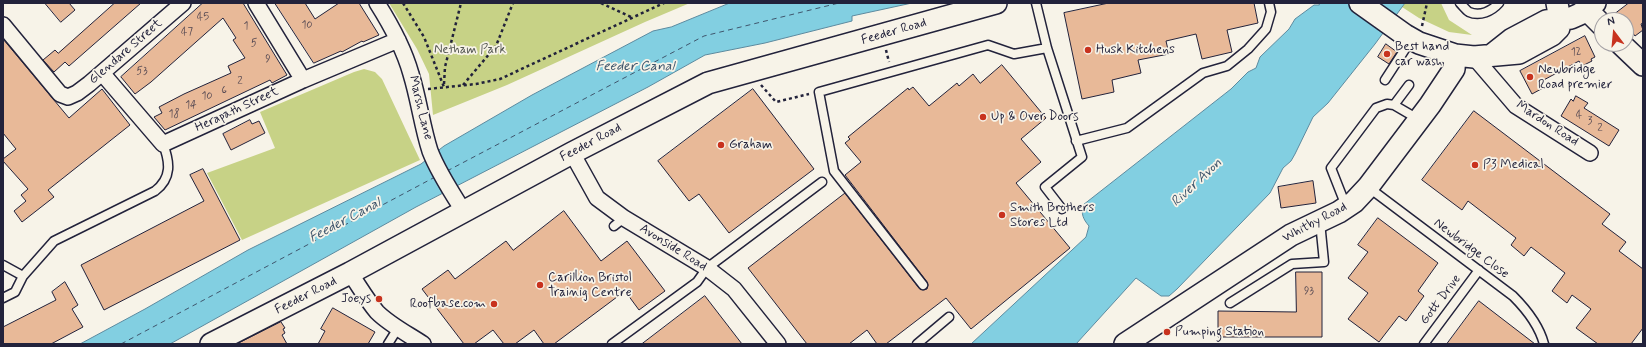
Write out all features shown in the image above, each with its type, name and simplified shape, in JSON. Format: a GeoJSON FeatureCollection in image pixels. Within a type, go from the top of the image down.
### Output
{"type":"FeatureCollection","features":[{"type":"Feature","properties":{"kind":"street","name":"Glendare Street"},"geometry":{"type":"LineString","coordinates":[[3,25],[60,94],[66,97],[77,93],[102,73],[183,3]]}},
{"type":"Feature","properties":{"kind":"street"},"geometry":{"type":"LineString","coordinates":[[256,3],[303,80]]}},
{"type":"Feature","properties":{"kind":"street","name":"Marsh Lane"},"geometry":{"type":"LineString","coordinates":[[377,3],[398,40],[411,72],[422,122],[431,153],[464,212]]}},
{"type":"Feature","properties":{"kind":"street","name":"Feeder Road"},"geometry":{"type":"LineString","coordinates":[[210,344],[350,273],[572,152],[708,82],[882,36],[996,3]]}},
{"type":"Feature","properties":{"kind":"street"},"geometry":{"type":"LineString","coordinates":[[1360,3],[1394,28],[1415,41],[1474,55],[1512,39],[1546,21],[1559,11],[1580,14],[1591,6]]}},
{"type":"Feature","properties":{"kind":"street","name":"Herapath Street"},"geometry":{"type":"LineString","coordinates":[[163,144],[303,80],[398,40]]}},
{"type":"Feature","properties":{"kind":"street"},"geometry":{"type":"LineString","coordinates":[[1629,52],[1643,66]]}},
{"type":"Feature","properties":{"kind":"street","name":"Whitby Road"},"geometry":{"type":"LineString","coordinates":[[1125,344],[1291,235],[1320,222],[1354,202],[1368,187],[1454,69],[1474,55]]}},
{"type":"Feature","properties":{"kind":"street","name":"Mardon Road"},"geometry":{"type":"LineString","coordinates":[[1474,55],[1516,106],[1590,153]]}},
{"type":"Feature","properties":{"kind":"street"},"geometry":{"type":"LineString","coordinates":[[102,73],[163,144]]}},
{"type":"Feature","properties":{"kind":"street","name":"Avonside Road"},"geometry":{"type":"LineString","coordinates":[[572,152],[597,198],[619,222],[707,268],[734,289],[778,344]]}},
{"type":"Feature","properties":{"kind":"street"},"geometry":{"type":"LineString","coordinates":[[350,273],[378,313],[423,344]]}},
{"type":"Feature","properties":{"kind":"lane"},"geometry":{"type":"LineString","coordinates":[[1036,3],[1047,48],[1082,157],[1045,187],[1062,209]]}},
{"type":"Feature","properties":{"kind":"lane"},"geometry":{"type":"LineString","coordinates":[[1076,141],[1127,128],[1203,73],[1227,66],[1248,49],[1266,29],[1270,12],[1269,3]]}},
{"type":"Feature","properties":{"kind":"lane"},"geometry":{"type":"LineString","coordinates":[[1460,3],[1469,12],[1480,14],[1494,8],[1499,3]]}},
{"type":"Feature","properties":{"kind":"lane"},"geometry":{"type":"LineString","coordinates":[[1385,80],[1415,41]]}},
{"type":"Feature","properties":{"kind":"lane"},"geometry":{"type":"LineString","coordinates":[[923,285],[834,171],[819,92],[988,45],[1014,54],[1047,48]]}},
{"type":"Feature","properties":{"kind":"lane"},"geometry":{"type":"LineString","coordinates":[[1394,105],[1409,85]]}},
{"type":"Feature","properties":{"kind":"lane"},"geometry":{"type":"LineString","coordinates":[[1346,207],[1331,168],[1376,108],[1387,104],[1394,105],[1418,120]]}},
{"type":"Feature","properties":{"kind":"lane"},"geometry":{"type":"LineString","coordinates":[[3,298],[15,292],[23,276],[54,241],[155,191],[161,186],[168,175],[169,169],[168,156],[163,144]]}},
{"type":"Feature","properties":{"kind":"lane"},"geometry":{"type":"LineString","coordinates":[[612,344],[697,282],[707,268],[822,182]]}},
{"type":"Feature","properties":{"kind":"lane","name":"Newbridge Close"},"geometry":{"type":"LineString","coordinates":[[1368,187],[1513,296],[1526,308],[1535,323],[1544,344]]}},
{"type":"Feature","properties":{"kind":"lane"},"geometry":{"type":"LineString","coordinates":[[1230,303],[1292,264],[1324,262],[1320,222]]}},
{"type":"Feature","properties":{"kind":"lane"},"geometry":{"type":"LineString","coordinates":[[3,265],[23,276]]}},
{"type":"Feature","properties":{"kind":"lane","name":"Gott Drive"},"geometry":{"type":"LineString","coordinates":[[1424,344],[1479,270]]}},
{"type":"Feature","properties":{"kind":"lane"},"geometry":{"type":"LineString","coordinates":[[917,344],[950,317]]}},
{"type":"Feature","properties":{"kind":"lane"},"geometry":{"type":"LineString","coordinates":[[388,344],[398,328]]}},
{"type":"Feature","properties":{"kind":"path"},"geometry":{"type":"LineString","coordinates":[[403,3],[424,37],[444,87]]}},
{"type":"Feature","properties":{"kind":"path"},"geometry":{"type":"LineString","coordinates":[[444,87],[444,67],[461,3]]}},
{"type":"Feature","properties":{"kind":"path"},"geometry":{"type":"LineString","coordinates":[[463,85],[496,46],[514,3]]}},
{"type":"Feature","properties":{"kind":"path"},"geometry":{"type":"LineString","coordinates":[[601,3],[632,18]]}},
{"type":"Feature","properties":{"kind":"path"},"geometry":{"type":"LineString","coordinates":[[416,91],[500,79],[664,3]]}},
{"type":"Feature","properties":{"kind":"path"},"geometry":{"type":"LineString","coordinates":[[1415,41],[1427,3]]}},
{"type":"Feature","properties":{"kind":"path"},"geometry":{"type":"LineString","coordinates":[[882,36],[892,71]]}},
{"type":"Feature","properties":{"kind":"path"},"geometry":{"type":"LineString","coordinates":[[749,71],[776,102],[819,92]]}},
{"type":"Feature","properties":{"kind":"green space","name":"Netham Park"},"geometry":{"type":"Polygon","coordinates":[[[389,3],[690,3],[507,85],[433,115],[429,74],[417,49],[389,3]]]}},
{"type":"Feature","properties":{"kind":"green space"},"geometry":{"type":"Polygon","coordinates":[[[1405,3],[1441,3],[1449,20],[1472,35],[1449,32],[1419,18],[1402,7],[1405,3]]]}},
{"type":"Feature","properties":{"kind":"green space"},"geometry":{"type":"Polygon","coordinates":[[[364,69],[375,72],[382,79],[420,160],[242,240],[207,173],[275,148],[260,112],[364,69]]]}},
{"type":"Feature","properties":{"kind":"water","name":"Feeder Canal"},"geometry":{"type":"Polygon","coordinates":[[[730,3],[912,3],[852,16],[852,21],[765,43],[705,55],[648,87],[416,207],[170,344],[80,344],[248,250],[421,164],[444,146],[532,95],[653,31],[671,27],[730,3]]]}},
{"type":"Feature","properties":{"kind":"water","name":"River Avon"},"geometry":{"type":"Polygon","coordinates":[[[1319,3],[1405,3],[1375,44],[1328,103],[1313,117],[1295,154],[1291,161],[1283,168],[1270,193],[1177,289],[1169,296],[1161,296],[1136,278],[1076,344],[971,344],[1086,237],[1089,226],[1083,216],[1083,205],[1231,89],[1248,72],[1256,68],[1260,57],[1289,29],[1295,19],[1314,5],[1319,5],[1319,3]]]}},
{"type":"Feature","properties":{"kind":"building"},"geometry":{"type":"Polygon","coordinates":[[[45,3],[69,3],[75,10],[61,22],[45,3]]]}},
{"type":"Feature","properties":{"kind":"building"},"geometry":{"type":"Polygon","coordinates":[[[115,3],[141,3],[69,66],[65,62],[54,72],[43,60],[55,50],[58,53],[115,3]]]}},
{"type":"Feature","properties":{"kind":"building"},"geometry":{"type":"Polygon","coordinates":[[[203,3],[243,3],[287,75],[272,83],[270,80],[165,130],[154,117],[162,113],[159,107],[231,73],[228,66],[245,58],[233,40],[236,38],[223,18],[151,82],[135,94],[121,77],[203,3]]]}},
{"type":"Feature","properties":{"kind":"building"},"geometry":{"type":"Polygon","coordinates":[[[275,3],[305,3],[315,19],[339,3],[359,3],[379,35],[363,42],[362,41],[342,52],[341,51],[314,63],[275,3]]]}},
{"type":"Feature","properties":{"kind":"building"},"geometry":{"type":"Polygon","coordinates":[[[1109,3],[1254,3],[1258,23],[1227,30],[1232,52],[1202,59],[1196,34],[1166,41],[1169,54],[1138,60],[1141,73],[1112,80],[1114,92],[1082,99],[1064,13],[1109,3]]]}},
{"type":"Feature","properties":{"kind":"building"},"geometry":{"type":"Polygon","coordinates":[[[1629,3],[1643,3],[1643,23],[1641,24],[1643,30],[1635,36],[1634,35],[1634,12],[1617,12],[1629,3]]]}},
{"type":"Feature","properties":{"kind":"building"},"geometry":{"type":"Polygon","coordinates":[[[1585,36],[1595,57],[1591,59],[1592,61],[1582,66],[1579,61],[1540,82],[1543,88],[1532,94],[1520,71],[1585,36]]]}},
{"type":"Feature","properties":{"kind":"building"},"geometry":{"type":"Polygon","coordinates":[[[3,39],[69,118],[102,89],[130,125],[48,190],[54,197],[22,222],[14,211],[26,201],[21,195],[28,189],[3,161],[3,159],[16,149],[3,133],[3,39]]]}},
{"type":"Feature","properties":{"kind":"building","name":"Best hand car wash"},"geometry":{"type":"Polygon","coordinates":[[[1386,44],[1397,52],[1389,64],[1378,57],[1386,44]]]}},
{"type":"Feature","properties":{"kind":"building"},"geometry":{"type":"Polygon","coordinates":[[[1002,65],[1046,118],[1021,139],[1041,162],[1016,183],[1070,248],[971,329],[946,298],[886,344],[877,344],[867,330],[849,344],[807,344],[748,268],[845,193],[919,288],[923,290],[927,289],[927,282],[845,175],[861,162],[845,143],[850,139],[848,137],[908,88],[909,90],[913,87],[929,106],[957,83],[959,86],[973,74],[980,83],[1002,65]]]}},
{"type":"Feature","properties":{"kind":"building"},"geometry":{"type":"Polygon","coordinates":[[[753,89],[814,169],[729,233],[699,194],[689,201],[658,161],[753,89]]]}},
{"type":"Feature","properties":{"kind":"building"},"geometry":{"type":"Polygon","coordinates":[[[1576,96],[1588,103],[1584,108],[1619,130],[1609,146],[1561,116],[1571,99],[1573,101],[1576,96]]]}},
{"type":"Feature","properties":{"kind":"building"},"geometry":{"type":"Polygon","coordinates":[[[1474,111],[1610,214],[1602,224],[1626,242],[1619,251],[1643,269],[1643,328],[1631,344],[1598,344],[1576,328],[1591,309],[1572,295],[1567,303],[1552,291],[1565,273],[1531,247],[1524,256],[1511,245],[1516,238],[1468,201],[1462,210],[1422,180],[1474,111]]]}},
{"type":"Feature","properties":{"kind":"building"},"geometry":{"type":"Polygon","coordinates":[[[250,120],[252,124],[259,121],[265,133],[231,150],[223,134],[250,120]]]}},
{"type":"Feature","properties":{"kind":"building"},"geometry":{"type":"Polygon","coordinates":[[[203,169],[240,240],[104,310],[81,265],[204,201],[190,175],[203,169]]]}},
{"type":"Feature","properties":{"kind":"building"},"geometry":{"type":"Polygon","coordinates":[[[1313,181],[1316,203],[1281,208],[1278,187],[1313,181]]]}},
{"type":"Feature","properties":{"kind":"building"},"geometry":{"type":"Polygon","coordinates":[[[564,211],[601,261],[627,241],[665,291],[639,310],[625,291],[554,344],[544,344],[534,330],[515,344],[504,344],[493,330],[474,344],[464,344],[422,289],[448,270],[455,279],[506,241],[513,250],[564,211]]]}},
{"type":"Feature","properties":{"kind":"building"},"geometry":{"type":"Polygon","coordinates":[[[1378,218],[1438,263],[1418,291],[1424,296],[1406,321],[1399,316],[1379,342],[1348,319],[1368,293],[1348,278],[1368,252],[1358,245],[1378,218]]]}},
{"type":"Feature","properties":{"kind":"building"},"geometry":{"type":"Polygon","coordinates":[[[1296,272],[1322,272],[1322,337],[1218,337],[1218,311],[1296,312],[1296,272]]]}},
{"type":"Feature","properties":{"kind":"building"},"geometry":{"type":"Polygon","coordinates":[[[65,282],[78,305],[72,309],[83,327],[51,344],[3,344],[3,327],[56,300],[52,292],[65,282]]]}},
{"type":"Feature","properties":{"kind":"building"},"geometry":{"type":"Polygon","coordinates":[[[705,296],[742,344],[642,344],[705,296]]]}},
{"type":"Feature","properties":{"kind":"building"},"geometry":{"type":"Polygon","coordinates":[[[1479,301],[1535,344],[1447,344],[1479,301]]]}},
{"type":"Feature","properties":{"kind":"building"},"geometry":{"type":"Polygon","coordinates":[[[333,308],[375,332],[368,344],[318,344],[325,331],[321,329],[333,308]]]}},
{"type":"Feature","properties":{"kind":"building"},"geometry":{"type":"Polygon","coordinates":[[[281,322],[285,328],[283,329],[285,333],[282,335],[287,344],[237,344],[281,322]]]}},
{"type":"Feature","properties":{"kind":"ferry route"},"geometry":{"type":"LineString","coordinates":[[447,171],[704,36],[839,3]]}},
{"type":"Feature","properties":{"kind":"ferry route"},"geometry":{"type":"LineString","coordinates":[[121,344],[435,177]]}},
{"type":"Feature","properties":{"kind":"place","name":"Husk Kitchens"},"geometry":{"type":"Point","coordinates":[1088,50]}},
{"type":"Feature","properties":{"kind":"place","name":"Best hand car wash"},"geometry":{"type":"Point","coordinates":[1387,54]}},
{"type":"Feature","properties":{"kind":"place","name":"Newbridge Road premier"},"geometry":{"type":"Point","coordinates":[1530,77]}},
{"type":"Feature","properties":{"kind":"place","name":"Up & Over Doors"},"geometry":{"type":"Point","coordinates":[983,117]}},
{"type":"Feature","properties":{"kind":"place","name":"Graham"},"geometry":{"type":"Point","coordinates":[721,145]}},
{"type":"Feature","properties":{"kind":"place","name":"P3 Medical"},"geometry":{"type":"Point","coordinates":[1475,165]}},
{"type":"Feature","properties":{"kind":"place","name":"Smith Brothers Stores Ltd"},"geometry":{"type":"Point","coordinates":[1002,215]}},
{"type":"Feature","properties":{"kind":"place","name":"Carillion Bristol Trainig Centre"},"geometry":{"type":"Point","coordinates":[540,285]}},
{"type":"Feature","properties":{"kind":"place","name":"Joeys"},"geometry":{"type":"Point","coordinates":[379,299]}},
{"type":"Feature","properties":{"kind":"place","name":"Roofbase.com"},"geometry":{"type":"Point","coordinates":[494,304]}},
{"type":"Feature","properties":{"kind":"place","name":"Pumping Station"},"geometry":{"type":"Point","coordinates":[1167,332]}}]}
